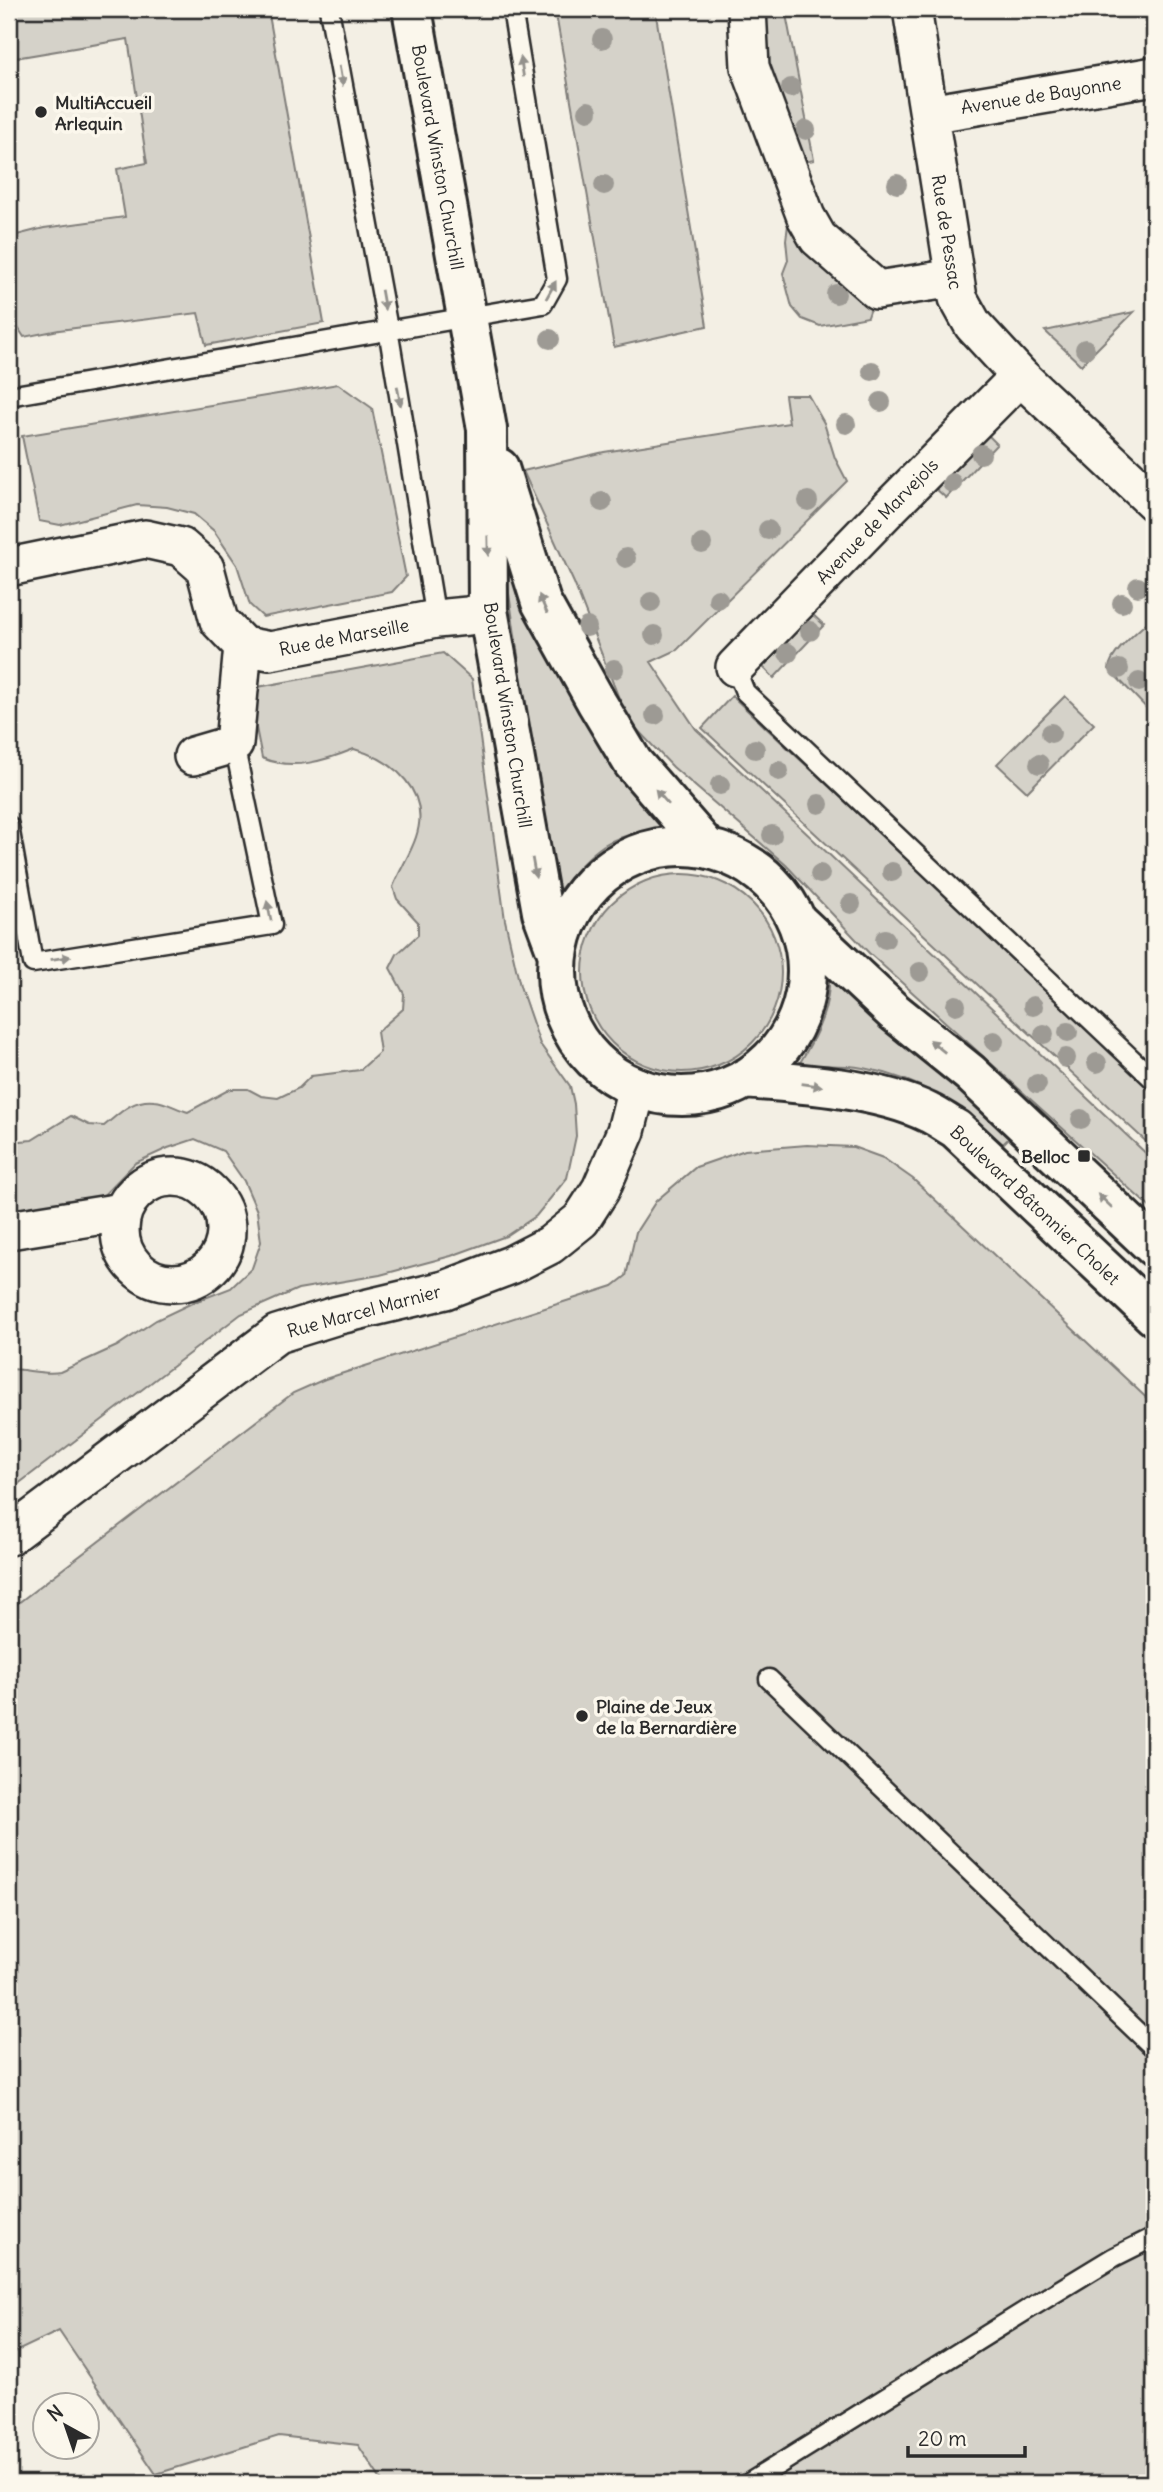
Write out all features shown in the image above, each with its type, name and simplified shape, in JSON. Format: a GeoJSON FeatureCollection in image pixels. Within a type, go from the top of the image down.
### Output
{"type":"FeatureCollection","features":[{"type":"Feature","properties":{"kind":"street","name":"Boulevard Winston Churchill"},"geometry":{"type":"LineString","coordinates":[[412,9],[487,429],[541,602],[633,763],[707,848]]}},
{"type":"Feature","properties":{"kind":"street"},"geometry":{"type":"LineString","coordinates":[[747,9],[750,67],[804,212],[818,238],[877,290],[955,278]]}},
{"type":"Feature","properties":{"kind":"street","name":"Rue de Pessac"},"geometry":{"type":"LineString","coordinates":[[912,9],[958,298],[973,325],[1020,376],[1154,502]]}},
{"type":"Feature","properties":{"kind":"street","name":"Avenue de Bayonne"},"geometry":{"type":"LineString","coordinates":[[929,114],[1154,76]]}},
{"type":"Feature","properties":{"kind":"street","name":"Avenue de Marvejols"},"geometry":{"type":"LineString","coordinates":[[735,667],[1020,376]]}},
{"type":"Feature","properties":{"kind":"street","name":"Boulevard Winston Churchill"},"geometry":{"type":"LineString","coordinates":[[487,429],[488,610],[542,912],[558,955]]}},
{"type":"Feature","properties":{"kind":"street"},"geometry":{"type":"LineString","coordinates":[[9,567],[145,539],[181,547],[205,568],[219,621],[243,646],[234,744],[193,756]]}},
{"type":"Feature","properties":{"kind":"street","name":"Rue de Marseille"},"geometry":{"type":"LineString","coordinates":[[243,646],[270,651],[468,616],[488,610]]}},
{"type":"Feature","properties":{"kind":"street"},"geometry":{"type":"LineString","coordinates":[[682,846],[707,848],[732,856],[765,877],[780,892],[797,922],[806,958],[807,982],[800,1010],[782,1046],[764,1065],[744,1079],[717,1090],[689,1095],[658,1093],[622,1080],[599,1065],[575,1035],[565,1015],[557,975],[564,928],[573,910],[593,883],[608,870],[639,853],[682,846]]}},
{"type":"Feature","properties":{"kind":"street"},"geometry":{"type":"LineString","coordinates":[[797,922],[893,1011],[970,1073],[1154,1247]]}},
{"type":"Feature","properties":{"kind":"street","name":"Boulevard Bâtonnier Cholet"},"geometry":{"type":"LineString","coordinates":[[744,1079],[806,1084],[865,1094],[928,1112],[956,1129],[1154,1316]]}},
{"type":"Feature","properties":{"kind":"street","name":"Rue Marcel Marnier"},"geometry":{"type":"LineString","coordinates":[[9,1536],[277,1334],[335,1316],[445,1290],[511,1265],[550,1245],[581,1220],[601,1189],[626,1131],[637,1087]]}},
{"type":"Feature","properties":{"kind":"street"},"geometry":{"type":"LineString","coordinates":[[9,1230],[122,1212]]}},
{"type":"Feature","properties":{"kind":"lane"},"geometry":{"type":"LineString","coordinates":[[329,9],[388,329],[436,620]]}},
{"type":"Feature","properties":{"kind":"lane"},"geometry":{"type":"LineString","coordinates":[[9,396],[543,304],[557,279],[512,9]]}},
{"type":"Feature","properties":{"kind":"lane"},"geometry":{"type":"LineString","coordinates":[[735,667],[745,692],[1154,1080]]}},
{"type":"Feature","properties":{"kind":"lane"},"geometry":{"type":"LineString","coordinates":[[9,826],[33,963],[272,925],[234,744]]}},
{"type":"Feature","properties":{"kind":"lane"},"geometry":{"type":"LineString","coordinates":[[769,1679],[1154,2048]]}},
{"type":"Feature","properties":{"kind":"lane"},"geometry":{"type":"LineString","coordinates":[[749,2483],[1030,2308],[1154,2237]]}},
{"type":"Feature","properties":{"kind":"shaded area"},"geometry":{"type":"Polygon","coordinates":[[[9,9],[268,9],[324,323],[206,345],[198,313],[59,330],[24,337],[9,314],[9,237],[44,228],[125,217],[117,169],[147,163],[128,39],[9,59],[9,9]]]}},
{"type":"Feature","properties":{"kind":"shaded area"},"geometry":{"type":"Polygon","coordinates":[[[555,9],[655,9],[707,326],[614,347],[555,9]]]}},
{"type":"Feature","properties":{"kind":"shaded area"},"geometry":{"type":"Polygon","coordinates":[[[747,9],[785,9],[814,160],[786,166],[747,9]]]}},
{"type":"Feature","properties":{"kind":"shaded area"},"geometry":{"type":"Polygon","coordinates":[[[789,217],[877,290],[868,317],[820,326],[802,319],[792,307],[783,273],[788,260],[786,240],[789,217]]]}},
{"type":"Feature","properties":{"kind":"shaded area"},"geometry":{"type":"Polygon","coordinates":[[[1134,312],[1081,365],[1045,331],[1134,312]]]}},
{"type":"Feature","properties":{"kind":"shaded area"},"geometry":{"type":"Polygon","coordinates":[[[338,384],[372,408],[406,577],[392,592],[263,617],[250,605],[237,565],[214,531],[194,514],[167,507],[137,505],[60,525],[39,521],[22,436],[338,384]]]}},
{"type":"Feature","properties":{"kind":"shaded area"},"geometry":{"type":"Polygon","coordinates":[[[785,395],[808,395],[824,423],[835,458],[847,481],[677,650],[651,662],[696,729],[1154,1161],[1154,1211],[869,953],[786,865],[673,767],[627,719],[574,583],[523,471],[604,452],[789,423],[785,395]]]}},
{"type":"Feature","properties":{"kind":"shaded area"},"geometry":{"type":"Polygon","coordinates":[[[986,433],[997,444],[946,498],[935,488],[986,433]]]}},
{"type":"Feature","properties":{"kind":"shaded area"},"geometry":{"type":"Polygon","coordinates":[[[503,552],[532,621],[679,827],[630,835],[604,845],[585,861],[558,892],[531,746],[503,552]]]}},
{"type":"Feature","properties":{"kind":"shaded area"},"geometry":{"type":"Polygon","coordinates":[[[810,612],[824,625],[774,678],[761,665],[810,612]]]}},
{"type":"Feature","properties":{"kind":"shaded area"},"geometry":{"type":"Polygon","coordinates":[[[1154,616],[1154,716],[1109,669],[1120,648],[1154,616]]]}},
{"type":"Feature","properties":{"kind":"shaded area"},"geometry":{"type":"Polygon","coordinates":[[[443,653],[472,679],[505,920],[520,986],[540,1044],[570,1086],[576,1136],[567,1178],[536,1216],[506,1236],[451,1256],[380,1275],[298,1289],[241,1314],[9,1491],[9,1369],[60,1372],[117,1346],[156,1320],[231,1288],[252,1268],[261,1242],[257,1211],[244,1181],[223,1151],[195,1139],[135,1163],[95,1204],[9,1217],[9,1142],[32,1140],[71,1116],[89,1125],[104,1126],[133,1104],[140,1102],[159,1102],[188,1112],[230,1089],[248,1089],[261,1096],[278,1098],[299,1088],[311,1076],[360,1070],[380,1052],[377,1032],[403,1009],[404,994],[390,968],[397,954],[418,935],[418,922],[397,899],[393,887],[416,837],[419,821],[414,792],[406,780],[383,761],[354,749],[308,763],[285,764],[262,758],[251,703],[258,687],[443,653]]]}},
{"type":"Feature","properties":{"kind":"shaded area"},"geometry":{"type":"Polygon","coordinates":[[[732,696],[1154,1090],[1154,1149],[702,728],[732,696]]]}},
{"type":"Feature","properties":{"kind":"shaded area"},"geometry":{"type":"Polygon","coordinates":[[[1065,696],[1094,724],[1027,792],[997,764],[1065,696]]]}},
{"type":"Feature","properties":{"kind":"shaded area"},"geometry":{"type":"Polygon","coordinates":[[[682,874],[720,882],[752,903],[773,935],[781,973],[773,1011],[752,1043],[720,1064],[682,1072],[644,1064],[612,1043],[591,1011],[583,973],[591,935],[612,903],[644,882],[682,874]]]}},
{"type":"Feature","properties":{"kind":"shaded area"},"geometry":{"type":"Polygon","coordinates":[[[829,968],[1010,1137],[1003,1144],[954,1106],[903,1079],[855,1067],[798,1066],[826,1007],[829,968]]]}},
{"type":"Feature","properties":{"kind":"shaded area","name":"Plaine de Jeux de la Bernardière"},"geometry":{"type":"Polygon","coordinates":[[[807,1145],[853,1147],[883,1158],[913,1179],[1154,1405],[1154,2483],[383,2483],[358,2445],[279,2436],[156,2474],[102,2394],[102,2390],[99,2390],[59,2331],[9,2355],[9,1610],[293,1393],[325,1379],[613,1286],[626,1276],[636,1232],[656,1201],[696,1167],[745,1150],[807,1145]]]}},
{"type":"Feature","properties":{"kind":"place","name":"MultiAccueil Arlequin"},"geometry":{"type":"Point","coordinates":[41,112]}},
{"type":"Feature","properties":{"kind":"place","name":"Belloc"},"geometry":{"type":"Point","coordinates":[1084,1156]}},
{"type":"Feature","properties":{"kind":"place","name":"Plaine de Jeux de la Bernardière"},"geometry":{"type":"Point","coordinates":[582,1716]}}]}
